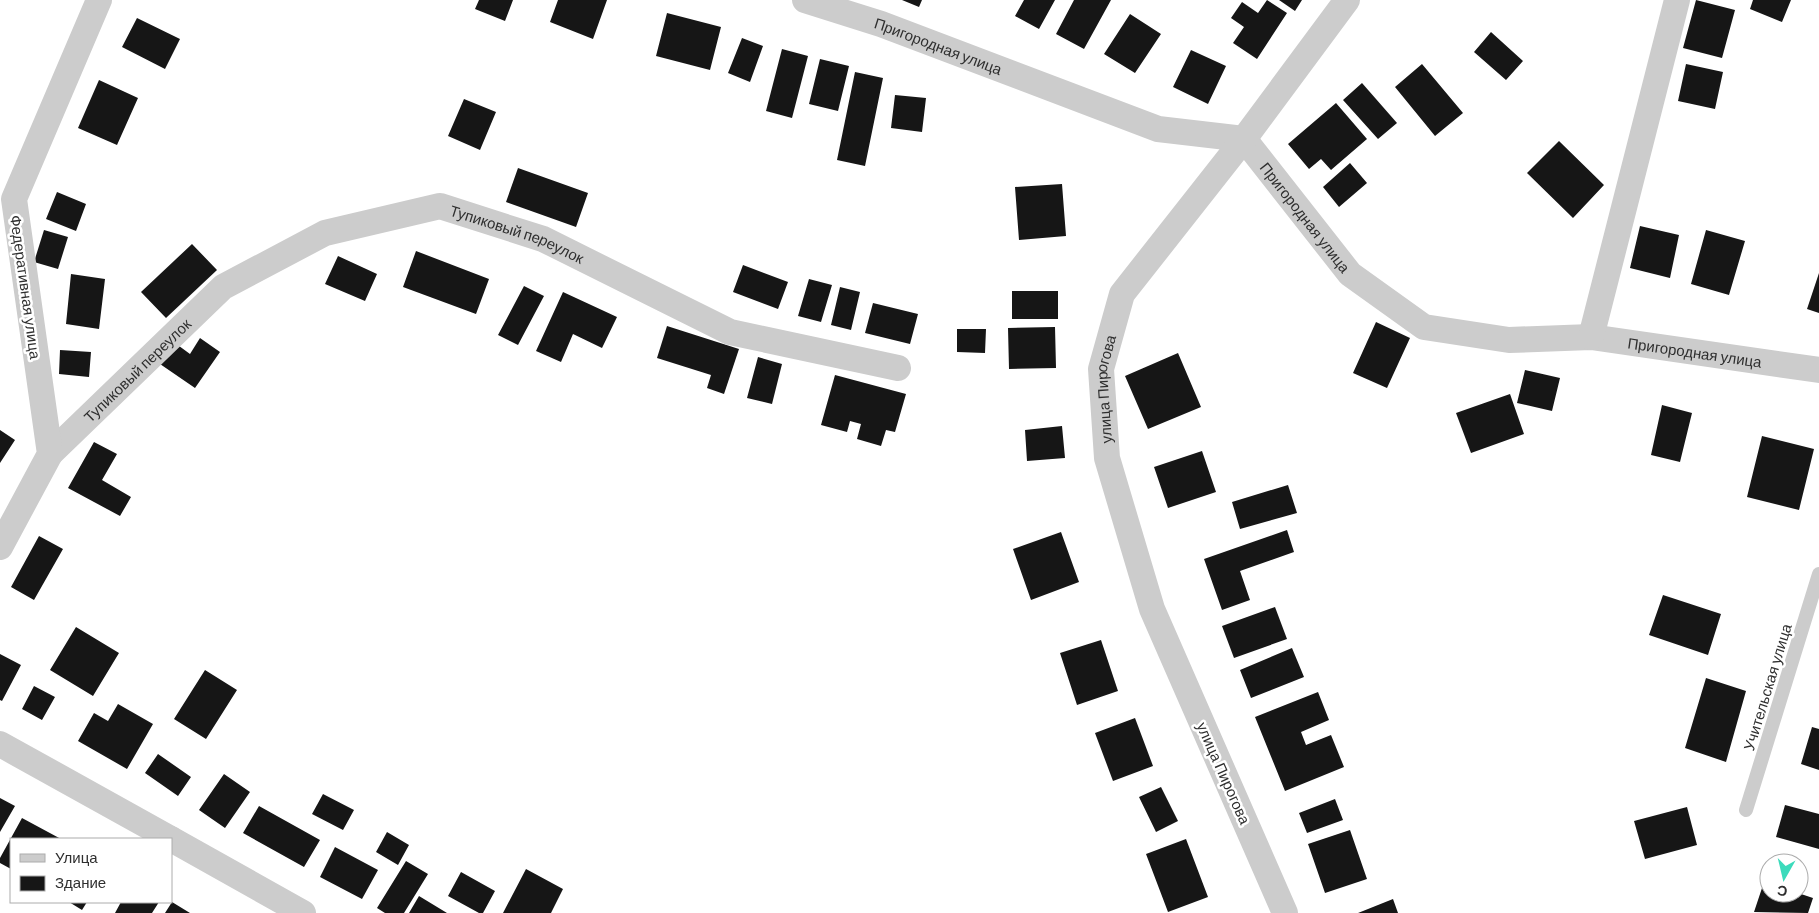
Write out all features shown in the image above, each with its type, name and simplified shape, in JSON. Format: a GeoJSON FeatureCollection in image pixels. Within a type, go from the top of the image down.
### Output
{"type":"FeatureCollection","features":[{"type":"Feature","properties":{"kind":"street","name":"Федеративная улица"},"geometry":{"type":"LineString","coordinates":[[50,454],[14,199],[99,0]]}},
{"type":"Feature","properties":{"kind":"street","name":"Пригородная улица"},"geometry":{"type":"LineString","coordinates":[[805,0],[881,24],[1158,129],[1244,139],[1350,274],[1424,327],[1509,340],[1591,338],[1819,370]]}},
{"type":"Feature","properties":{"kind":"street","name":"улица Пирогова"},"geometry":{"type":"LineString","coordinates":[[1286,913],[1152,609],[1106,458],[1101,369],[1122,294],[1244,139],[1347,0]]}},
{"type":"Feature","properties":{"kind":"street"},"geometry":{"type":"LineString","coordinates":[[1591,338],[1677,0]]}},
{"type":"Feature","properties":{"kind":"street","name":"Тупиковый переулок"},"geometry":{"type":"LineString","coordinates":[[50,454],[223,287],[325,233],[440,206],[543,239],[730,332],[898,368]]}},
{"type":"Feature","properties":{"kind":"street"},"geometry":{"type":"LineString","coordinates":[[0,547],[50,454]]}},
{"type":"Feature","properties":{"kind":"street"},"geometry":{"type":"LineString","coordinates":[[0,744],[169,838]]}},
{"type":"Feature","properties":{"kind":"street"},"geometry":{"type":"LineString","coordinates":[[172,840],[303,913]]}},
{"type":"Feature","properties":{"kind":"lane","name":"Учительская улица"},"geometry":{"type":"LineString","coordinates":[[1746,810],[1819,574]]}},
{"type":"Feature","properties":{"kind":"building"},"geometry":{"type":"Polygon","coordinates":[[[479,0],[513,0],[505,21],[475,9],[479,0]]]}},
{"type":"Feature","properties":{"kind":"building"},"geometry":{"type":"Polygon","coordinates":[[[558,0],[607,0],[593,39],[550,22],[558,0]]]}},
{"type":"Feature","properties":{"kind":"building"},"geometry":{"type":"Polygon","coordinates":[[[902,0],[922,0],[919,7],[902,0]]]}},
{"type":"Feature","properties":{"kind":"building"},"geometry":{"type":"Polygon","coordinates":[[[1024,0],[1055,0],[1039,29],[1015,16],[1024,0]]]}},
{"type":"Feature","properties":{"kind":"building"},"geometry":{"type":"Polygon","coordinates":[[[1074,0],[1111,0],[1084,49],[1056,34],[1074,0]]]}},
{"type":"Feature","properties":{"kind":"building"},"geometry":{"type":"Polygon","coordinates":[[[1267,0],[1287,13],[1257,59],[1233,43],[1244,27],[1231,18],[1242,2],[1258,13],[1267,0]]]}},
{"type":"Feature","properties":{"kind":"building"},"geometry":{"type":"Polygon","coordinates":[[[1279,0],[1302,0],[1295,11],[1279,0]]]}},
{"type":"Feature","properties":{"kind":"building"},"geometry":{"type":"Polygon","coordinates":[[[1696,0],[1735,10],[1722,58],[1683,48],[1696,0]]]}},
{"type":"Feature","properties":{"kind":"building"},"geometry":{"type":"Polygon","coordinates":[[[1753,0],[1791,0],[1782,22],[1750,9],[1753,0]]]}},
{"type":"Feature","properties":{"kind":"building"},"geometry":{"type":"Polygon","coordinates":[[[667,13],[721,27],[710,70],[656,56],[667,13]]]}},
{"type":"Feature","properties":{"kind":"building"},"geometry":{"type":"Polygon","coordinates":[[[1130,14],[1161,34],[1135,73],[1104,54],[1130,14]]]}},
{"type":"Feature","properties":{"kind":"building"},"geometry":{"type":"Polygon","coordinates":[[[137,18],[180,39],[165,69],[122,47],[137,18]]]}},
{"type":"Feature","properties":{"kind":"building"},"geometry":{"type":"Polygon","coordinates":[[[1491,32],[1523,61],[1506,80],[1474,52],[1491,32]]]}},
{"type":"Feature","properties":{"kind":"building"},"geometry":{"type":"Polygon","coordinates":[[[742,38],[763,46],[750,82],[728,73],[742,38]]]}},
{"type":"Feature","properties":{"kind":"building"},"geometry":{"type":"Polygon","coordinates":[[[782,49],[808,56],[792,118],[766,111],[782,49]]]}},
{"type":"Feature","properties":{"kind":"building"},"geometry":{"type":"Polygon","coordinates":[[[1191,50],[1226,66],[1208,104],[1173,87],[1191,50]]]}},
{"type":"Feature","properties":{"kind":"building"},"geometry":{"type":"Polygon","coordinates":[[[820,59],[849,66],[838,111],[809,104],[820,59]]]}},
{"type":"Feature","properties":{"kind":"building"},"geometry":{"type":"Polygon","coordinates":[[[1422,64],[1463,113],[1435,136],[1395,87],[1422,64]]]}},
{"type":"Feature","properties":{"kind":"building"},"geometry":{"type":"Polygon","coordinates":[[[1686,64],[1723,72],[1715,109],[1678,101],[1686,64]]]}},
{"type":"Feature","properties":{"kind":"building"},"geometry":{"type":"Polygon","coordinates":[[[855,72],[883,78],[865,166],[837,160],[855,72]]]}},
{"type":"Feature","properties":{"kind":"building"},"geometry":{"type":"Polygon","coordinates":[[[99,80],[138,98],[117,145],[78,128],[99,80]]]}},
{"type":"Feature","properties":{"kind":"building"},"geometry":{"type":"Polygon","coordinates":[[[1362,83],[1397,123],[1378,139],[1343,100],[1362,83]]]}},
{"type":"Feature","properties":{"kind":"building"},"geometry":{"type":"Polygon","coordinates":[[[895,95],[926,98],[922,132],[891,128],[895,95]]]}},
{"type":"Feature","properties":{"kind":"building"},"geometry":{"type":"Polygon","coordinates":[[[464,99],[496,112],[480,150],[448,136],[464,99]]]}},
{"type":"Feature","properties":{"kind":"building"},"geometry":{"type":"Polygon","coordinates":[[[1336,103],[1367,139],[1331,170],[1321,159],[1309,169],[1288,144],[1336,103]]]}},
{"type":"Feature","properties":{"kind":"building"},"geometry":{"type":"Polygon","coordinates":[[[1559,141],[1604,185],[1573,218],[1527,173],[1559,141]]]}},
{"type":"Feature","properties":{"kind":"building"},"geometry":{"type":"Polygon","coordinates":[[[1350,163],[1367,183],[1339,207],[1323,187],[1350,163]]]}},
{"type":"Feature","properties":{"kind":"building"},"geometry":{"type":"Polygon","coordinates":[[[518,168],[588,193],[576,227],[506,202],[518,168]]]}},
{"type":"Feature","properties":{"kind":"building"},"geometry":{"type":"Polygon","coordinates":[[[1062,184],[1066,236],[1019,240],[1015,187],[1062,184]]]}},
{"type":"Feature","properties":{"kind":"building"},"geometry":{"type":"Polygon","coordinates":[[[57,192],[86,204],[76,231],[46,219],[57,192]]]}},
{"type":"Feature","properties":{"kind":"building"},"geometry":{"type":"Polygon","coordinates":[[[1640,226],[1679,235],[1670,278],[1630,268],[1640,226]]]}},
{"type":"Feature","properties":{"kind":"building"},"geometry":{"type":"Polygon","coordinates":[[[44,230],[68,237],[58,269],[34,262],[44,230]]]}},
{"type":"Feature","properties":{"kind":"building"},"geometry":{"type":"Polygon","coordinates":[[[1706,230],[1745,241],[1729,295],[1691,284],[1706,230]]]}},
{"type":"Feature","properties":{"kind":"building"},"geometry":{"type":"Polygon","coordinates":[[[192,244],[217,270],[166,318],[141,292],[192,244]]]}},
{"type":"Feature","properties":{"kind":"building"},"geometry":{"type":"Polygon","coordinates":[[[416,251],[489,279],[476,314],[403,287],[416,251]]]}},
{"type":"Feature","properties":{"kind":"building"},"geometry":{"type":"Polygon","coordinates":[[[338,256],[377,274],[365,301],[325,284],[338,256]]]}},
{"type":"Feature","properties":{"kind":"building"},"geometry":{"type":"Polygon","coordinates":[[[743,265],[788,282],[778,309],[733,292],[743,265]]]}},
{"type":"Feature","properties":{"kind":"building"},"geometry":{"type":"Polygon","coordinates":[[[1819,273],[1819,313],[1807,309],[1819,273]]]}},
{"type":"Feature","properties":{"kind":"building"},"geometry":{"type":"Polygon","coordinates":[[[71,274],[105,279],[99,329],[66,324],[71,274]]]}},
{"type":"Feature","properties":{"kind":"building"},"geometry":{"type":"Polygon","coordinates":[[[809,279],[832,285],[821,322],[798,316],[809,279]]]}},
{"type":"Feature","properties":{"kind":"building"},"geometry":{"type":"Polygon","coordinates":[[[524,286],[544,296],[518,345],[498,335],[524,286]]]}},
{"type":"Feature","properties":{"kind":"building"},"geometry":{"type":"Polygon","coordinates":[[[840,287],[860,292],[851,330],[831,325],[840,287]]]}},
{"type":"Feature","properties":{"kind":"building"},"geometry":{"type":"Polygon","coordinates":[[[1012,291],[1058,291],[1058,319],[1012,319],[1012,291]]]}},
{"type":"Feature","properties":{"kind":"building"},"geometry":{"type":"Polygon","coordinates":[[[563,292],[617,317],[602,348],[573,334],[561,362],[536,351],[563,292]]]}},
{"type":"Feature","properties":{"kind":"building"},"geometry":{"type":"Polygon","coordinates":[[[873,303],[918,314],[910,344],[865,333],[873,303]]]}},
{"type":"Feature","properties":{"kind":"building"},"geometry":{"type":"Polygon","coordinates":[[[1376,322],[1410,338],[1387,388],[1353,373],[1376,322]]]}},
{"type":"Feature","properties":{"kind":"building"},"geometry":{"type":"Polygon","coordinates":[[[667,326],[739,349],[724,394],[707,388],[711,375],[657,358],[667,326]]]}},
{"type":"Feature","properties":{"kind":"building"},"geometry":{"type":"Polygon","coordinates":[[[1055,327],[1056,368],[1009,369],[1008,328],[1055,327]]]}},
{"type":"Feature","properties":{"kind":"building"},"geometry":{"type":"Polygon","coordinates":[[[957,329],[986,329],[985,353],[957,352],[957,329]]]}},
{"type":"Feature","properties":{"kind":"building"},"geometry":{"type":"Polygon","coordinates":[[[200,338],[220,352],[195,388],[160,364],[175,343],[190,354],[200,338]]]}},
{"type":"Feature","properties":{"kind":"building"},"geometry":{"type":"Polygon","coordinates":[[[60,350],[91,352],[89,377],[59,374],[60,350]]]}},
{"type":"Feature","properties":{"kind":"building"},"geometry":{"type":"Polygon","coordinates":[[[1178,353],[1201,407],[1148,429],[1125,376],[1178,353]]]}},
{"type":"Feature","properties":{"kind":"building"},"geometry":{"type":"Polygon","coordinates":[[[758,357],[782,364],[772,404],[747,398],[758,357]]]}},
{"type":"Feature","properties":{"kind":"building"},"geometry":{"type":"Polygon","coordinates":[[[1525,370],[1560,378],[1552,411],[1517,403],[1525,370]]]}},
{"type":"Feature","properties":{"kind":"building"},"geometry":{"type":"Polygon","coordinates":[[[835,375],[906,394],[895,432],[886,430],[881,446],[857,439],[861,424],[850,421],[847,432],[821,425],[835,375]]]}},
{"type":"Feature","properties":{"kind":"building"},"geometry":{"type":"Polygon","coordinates":[[[1510,394],[1524,434],[1471,453],[1456,413],[1510,394]]]}},
{"type":"Feature","properties":{"kind":"building"},"geometry":{"type":"Polygon","coordinates":[[[1662,405],[1692,413],[1680,462],[1651,455],[1662,405]]]}},
{"type":"Feature","properties":{"kind":"building"},"geometry":{"type":"Polygon","coordinates":[[[1062,426],[1065,458],[1027,461],[1025,430],[1062,426]]]}},
{"type":"Feature","properties":{"kind":"building"},"geometry":{"type":"Polygon","coordinates":[[[0,430],[15,440],[0,463],[0,430]]]}},
{"type":"Feature","properties":{"kind":"building"},"geometry":{"type":"Polygon","coordinates":[[[1762,436],[1814,449],[1799,510],[1747,497],[1762,436]]]}},
{"type":"Feature","properties":{"kind":"building"},"geometry":{"type":"Polygon","coordinates":[[[94,442],[117,454],[102,480],[131,497],[120,516],[68,488],[94,442]]]}},
{"type":"Feature","properties":{"kind":"building"},"geometry":{"type":"Polygon","coordinates":[[[1202,451],[1216,492],[1168,508],[1154,467],[1202,451]]]}},
{"type":"Feature","properties":{"kind":"building"},"geometry":{"type":"Polygon","coordinates":[[[1288,485],[1297,513],[1240,529],[1232,502],[1288,485]]]}},
{"type":"Feature","properties":{"kind":"building"},"geometry":{"type":"Polygon","coordinates":[[[1287,530],[1294,552],[1240,571],[1250,600],[1222,610],[1204,559],[1287,530]]]}},
{"type":"Feature","properties":{"kind":"building"},"geometry":{"type":"Polygon","coordinates":[[[1061,532],[1079,582],[1031,600],[1013,549],[1061,532]]]}},
{"type":"Feature","properties":{"kind":"building"},"geometry":{"type":"Polygon","coordinates":[[[39,536],[63,549],[34,600],[11,587],[39,536]]]}},
{"type":"Feature","properties":{"kind":"building"},"geometry":{"type":"Polygon","coordinates":[[[1663,595],[1721,614],[1708,655],[1649,635],[1663,595]]]}},
{"type":"Feature","properties":{"kind":"building"},"geometry":{"type":"Polygon","coordinates":[[[1275,607],[1287,639],[1234,658],[1222,626],[1275,607]]]}},
{"type":"Feature","properties":{"kind":"building"},"geometry":{"type":"Polygon","coordinates":[[[76,627],[119,653],[93,696],[50,670],[76,627]]]}},
{"type":"Feature","properties":{"kind":"building"},"geometry":{"type":"Polygon","coordinates":[[[1101,640],[1118,691],[1077,705],[1060,653],[1101,640]]]}},
{"type":"Feature","properties":{"kind":"building"},"geometry":{"type":"Polygon","coordinates":[[[1292,648],[1304,677],[1251,698],[1240,670],[1292,648]]]}},
{"type":"Feature","properties":{"kind":"building"},"geometry":{"type":"Polygon","coordinates":[[[0,654],[21,665],[2,701],[0,700],[0,654]]]}},
{"type":"Feature","properties":{"kind":"building"},"geometry":{"type":"Polygon","coordinates":[[[205,670],[237,690],[206,739],[174,719],[205,670]]]}},
{"type":"Feature","properties":{"kind":"building"},"geometry":{"type":"Polygon","coordinates":[[[1706,678],[1746,691],[1726,762],[1685,748],[1706,678]]]}},
{"type":"Feature","properties":{"kind":"building"},"geometry":{"type":"Polygon","coordinates":[[[34,686],[55,697],[42,720],[22,709],[34,686]]]}},
{"type":"Feature","properties":{"kind":"building"},"geometry":{"type":"Polygon","coordinates":[[[1318,692],[1329,720],[1301,732],[1306,745],[1331,735],[1344,767],[1285,791],[1255,717],[1318,692]]]}},
{"type":"Feature","properties":{"kind":"building"},"geometry":{"type":"Polygon","coordinates":[[[118,704],[153,724],[127,769],[78,741],[94,713],[108,721],[118,704]]]}},
{"type":"Feature","properties":{"kind":"building"},"geometry":{"type":"Polygon","coordinates":[[[1135,718],[1153,766],[1113,781],[1095,733],[1135,718]]]}},
{"type":"Feature","properties":{"kind":"building"},"geometry":{"type":"Polygon","coordinates":[[[1812,727],[1819,729],[1819,770],[1801,764],[1812,727]]]}},
{"type":"Feature","properties":{"kind":"building"},"geometry":{"type":"Polygon","coordinates":[[[158,754],[191,777],[178,796],[145,773],[158,754]]]}},
{"type":"Feature","properties":{"kind":"building"},"geometry":{"type":"Polygon","coordinates":[[[224,774],[250,792],[225,828],[199,810],[224,774]]]}},
{"type":"Feature","properties":{"kind":"building"},"geometry":{"type":"Polygon","coordinates":[[[1161,787],[1178,821],[1156,832],[1139,797],[1161,787]]]}},
{"type":"Feature","properties":{"kind":"building"},"geometry":{"type":"Polygon","coordinates":[[[323,794],[354,810],[343,830],[312,814],[323,794]]]}},
{"type":"Feature","properties":{"kind":"building"},"geometry":{"type":"Polygon","coordinates":[[[0,798],[15,806],[0,832],[0,798]]]}},
{"type":"Feature","properties":{"kind":"building"},"geometry":{"type":"Polygon","coordinates":[[[1335,799],[1343,820],[1307,833],[1299,813],[1335,799]]]}},
{"type":"Feature","properties":{"kind":"building"},"geometry":{"type":"Polygon","coordinates":[[[1785,805],[1819,814],[1819,849],[1776,837],[1785,805]]]}},
{"type":"Feature","properties":{"kind":"building"},"geometry":{"type":"Polygon","coordinates":[[[259,806],[320,840],[304,867],[243,833],[259,806]]]}},
{"type":"Feature","properties":{"kind":"building"},"geometry":{"type":"Polygon","coordinates":[[[1687,807],[1697,845],[1645,859],[1634,821],[1687,807]]]}},
{"type":"Feature","properties":{"kind":"building"},"geometry":{"type":"Polygon","coordinates":[[[22,818],[59,838],[11,838],[22,818]]]}},
{"type":"Feature","properties":{"kind":"building"},"geometry":{"type":"Polygon","coordinates":[[[1350,830],[1367,879],[1325,893],[1308,844],[1350,830]]]}},
{"type":"Feature","properties":{"kind":"building"},"geometry":{"type":"Polygon","coordinates":[[[387,832],[409,845],[398,865],[376,852],[387,832]]]}},
{"type":"Feature","properties":{"kind":"building"},"geometry":{"type":"Polygon","coordinates":[[[1186,839],[1208,897],[1168,912],[1146,854],[1186,839]]]}},
{"type":"Feature","properties":{"kind":"building"},"geometry":{"type":"Polygon","coordinates":[[[10,840],[10,868],[0,863],[0,858],[10,840]]]}},
{"type":"Feature","properties":{"kind":"building"},"geometry":{"type":"Polygon","coordinates":[[[335,847],[378,870],[362,899],[320,877],[335,847]]]}},
{"type":"Feature","properties":{"kind":"building"},"geometry":{"type":"Polygon","coordinates":[[[406,861],[428,874],[404,913],[385,913],[377,908],[406,861]]]}},
{"type":"Feature","properties":{"kind":"building"},"geometry":{"type":"Polygon","coordinates":[[[526,869],[563,889],[551,913],[503,913],[526,869]]]}},
{"type":"Feature","properties":{"kind":"building"},"geometry":{"type":"Polygon","coordinates":[[[461,872],[495,891],[483,913],[479,913],[448,896],[461,872]]]}},
{"type":"Feature","properties":{"kind":"building"},"geometry":{"type":"Polygon","coordinates":[[[419,896],[447,913],[409,913],[419,896]]]}},
{"type":"Feature","properties":{"kind":"building"},"geometry":{"type":"Polygon","coordinates":[[[1759,897],[1759,903],[1809,903],[1809,897],[1813,898],[1808,913],[1754,912],[1759,897]]]}},
{"type":"Feature","properties":{"kind":"building"},"geometry":{"type":"Polygon","coordinates":[[[1393,899],[1398,913],[1358,913],[1393,899]]]}},
{"type":"Feature","properties":{"kind":"building"},"geometry":{"type":"Polygon","coordinates":[[[172,902],[190,913],[165,913],[172,902]]]}},
{"type":"Feature","properties":{"kind":"building"},"geometry":{"type":"Polygon","coordinates":[[[71,903],[86,903],[82,910],[71,903]]]}},
{"type":"Feature","properties":{"kind":"building"},"geometry":{"type":"Polygon","coordinates":[[[120,903],[158,903],[152,913],[115,913],[120,903]]]}}]}
